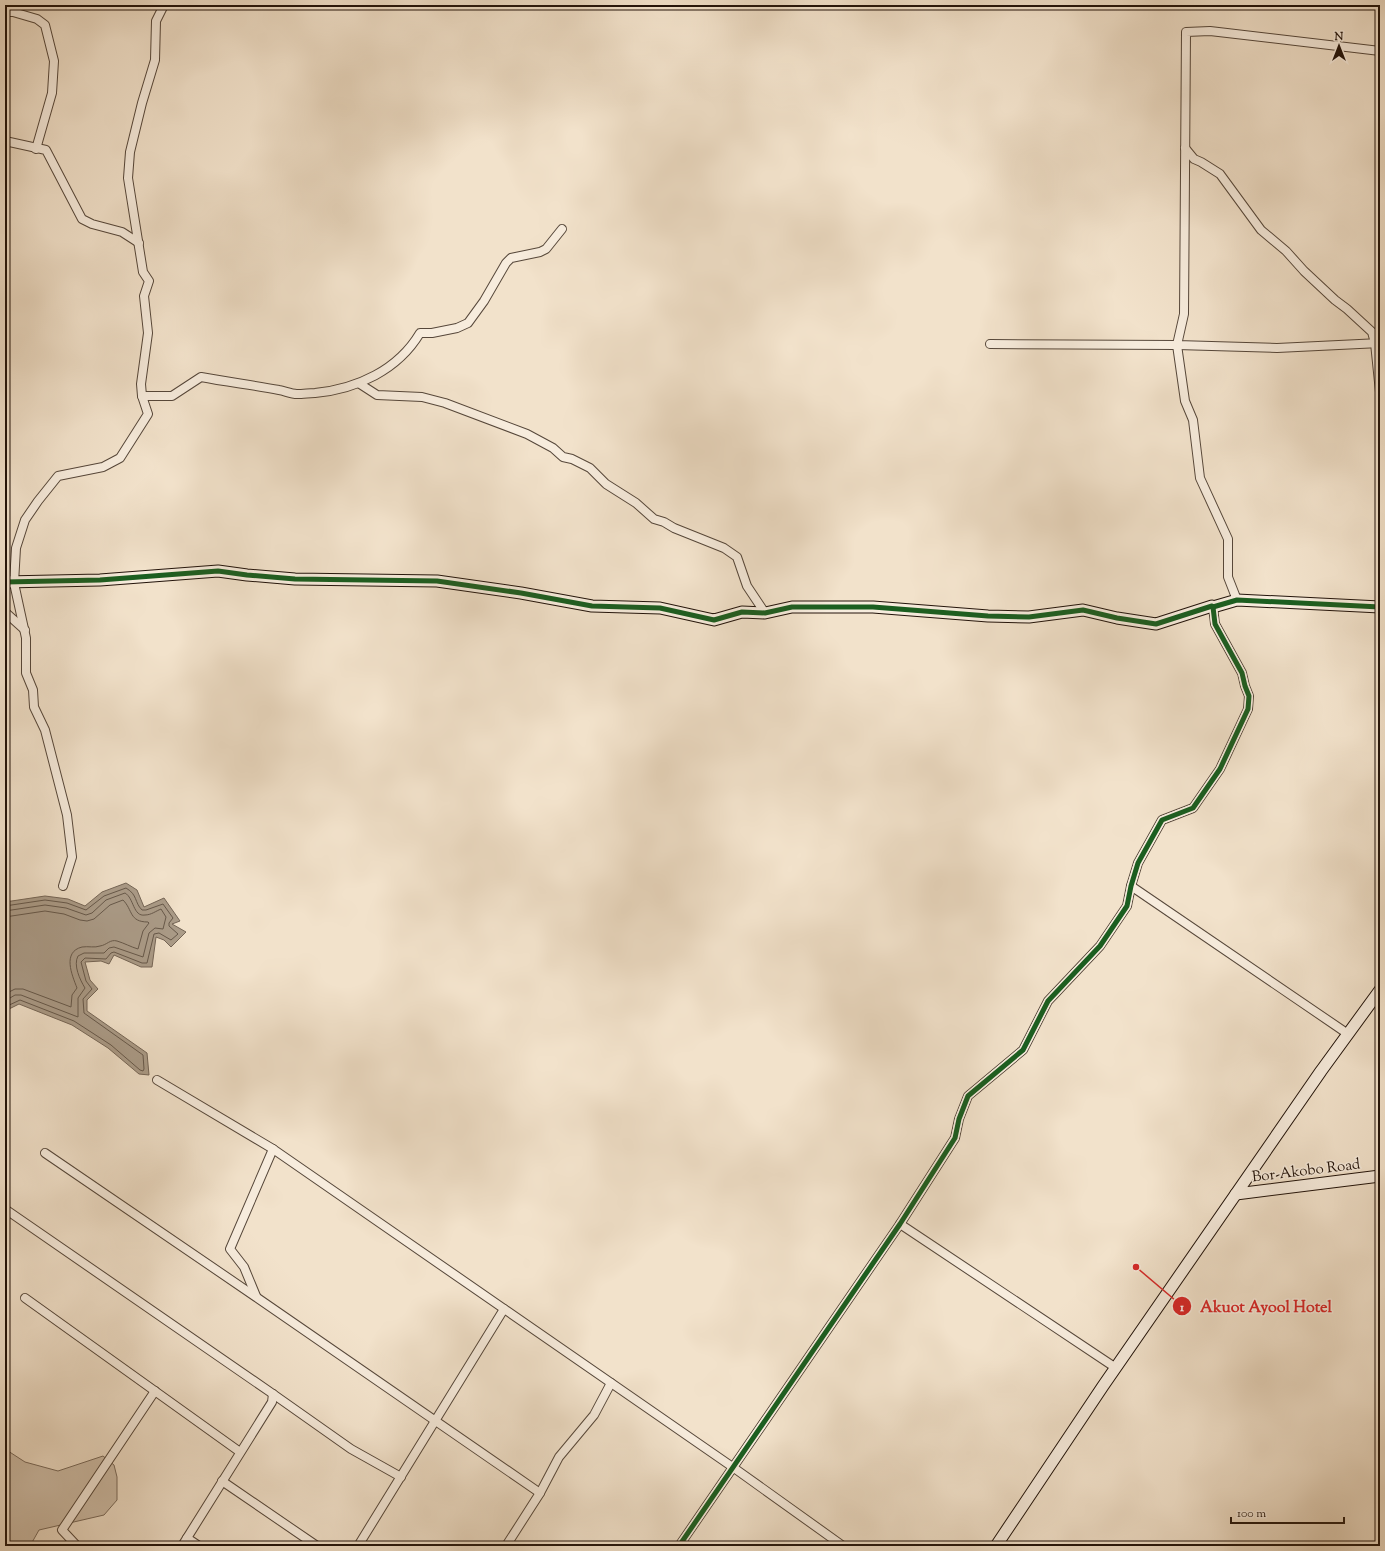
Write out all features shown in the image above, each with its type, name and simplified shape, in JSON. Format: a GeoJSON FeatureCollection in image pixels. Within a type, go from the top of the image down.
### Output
{"type":"FeatureCollection","features":[{"type":"Feature","properties":{"kind":"street"},"geometry":{"type":"LineString","coordinates":[[63,886],[72,857],[67,816],[46,730],[34,707],[33,690],[26,673],[26,638],[10,583],[16,548],[25,520],[58,476],[103,467],[120,458],[148,414],[142,396],[141,384],[148,333],[144,296],[149,281],[143,272],[128,178],[130,152],[155,60],[156,21],[164,5]]}},
{"type":"Feature","properties":{"kind":"street"},"geometry":{"type":"LineString","coordinates":[[5,12],[13,12],[37,19],[45,25],[54,61],[52,93],[36,149]]}},
{"type":"Feature","properties":{"kind":"street"},"geometry":{"type":"LineString","coordinates":[[1237,600],[1228,576],[1228,539],[1200,478],[1193,420],[1186,401],[1177,345],[1184,314],[1186,32],[1210,31],[1380,51]]}},
{"type":"Feature","properties":{"kind":"street"},"geometry":{"type":"LineString","coordinates":[[5,141],[46,150],[82,219],[92,224],[122,232],[139,243]]}},
{"type":"Feature","properties":{"kind":"street"},"geometry":{"type":"LineString","coordinates":[[1185,148],[1194,159],[1220,174],[1261,230],[1286,251],[1304,271],[1335,300],[1372,332],[1378,343],[1380,392]]}},
{"type":"Feature","properties":{"kind":"street"},"geometry":{"type":"LineString","coordinates":[[142,396],[172,396],[200,377],[296,394],[331,391],[360,384],[378,374],[399,359],[416,340],[420,333],[432,333],[457,328],[468,322],[484,301],[506,263],[511,258],[540,252],[546,249],[562,229]]}},
{"type":"Feature","properties":{"kind":"street"},"geometry":{"type":"LineString","coordinates":[[990,344],[1177,345],[1277,348],[1378,343]]}},
{"type":"Feature","properties":{"kind":"street"},"geometry":{"type":"LineString","coordinates":[[360,384],[377,394],[422,397],[445,403],[527,434],[553,448],[563,457],[572,459],[590,468],[606,484],[636,503],[654,519],[724,548],[737,557],[748,586],[765,613]]}},
{"type":"Feature","properties":{"kind":"street"},"geometry":{"type":"LineString","coordinates":[[10,583],[100,580],[218,571],[294,579],[436,581],[521,593],[592,606],[660,608],[714,620],[742,612],[765,613],[792,607],[873,607],[988,616],[1029,616],[1083,610],[1117,618],[1156,624],[1212,606],[1213,607],[1237,600],[1380,607]]}},
{"type":"Feature","properties":{"kind":"street"},"geometry":{"type":"LineString","coordinates":[[679,1546],[734,1468],[900,1224],[955,1138],[959,1119],[968,1096],[1023,1050],[1048,1002],[1100,946],[1128,906],[1131,886],[1138,863],[1162,820],[1193,808],[1220,769],[1248,709],[1249,696],[1242,673],[1215,624],[1213,607]]}},
{"type":"Feature","properties":{"kind":"street"},"geometry":{"type":"LineString","coordinates":[[5,612],[24,630]]}},
{"type":"Feature","properties":{"kind":"street"},"geometry":{"type":"LineString","coordinates":[[1131,886],[1348,1034]]}},
{"type":"Feature","properties":{"kind":"street"},"geometry":{"type":"LineString","coordinates":[[996,1546],[1236,1194],[1380,990]]}},
{"type":"Feature","properties":{"kind":"street"},"geometry":{"type":"LineString","coordinates":[[157,1080],[273,1149],[612,1383],[843,1546]]}},
{"type":"Feature","properties":{"kind":"street"},"geometry":{"type":"LineString","coordinates":[[256,1297],[244,1267],[230,1249],[273,1149]]}},
{"type":"Feature","properties":{"kind":"street"},"geometry":{"type":"LineString","coordinates":[[45,1153],[540,1493]]}},
{"type":"Feature","properties":{"kind":"street","name":"Bor-Akobo Road"},"geometry":{"type":"LineString","coordinates":[[1236,1194],[1380,1176]]}},
{"type":"Feature","properties":{"kind":"street"},"geometry":{"type":"LineString","coordinates":[[5,1209],[351,1449],[401,1477]]}},
{"type":"Feature","properties":{"kind":"street"},"geometry":{"type":"LineString","coordinates":[[900,1224],[1116,1368]]}},
{"type":"Feature","properties":{"kind":"street"},"geometry":{"type":"LineString","coordinates":[[25,1298],[240,1452]]}},
{"type":"Feature","properties":{"kind":"street"},"geometry":{"type":"LineString","coordinates":[[358,1546],[504,1309]]}},
{"type":"Feature","properties":{"kind":"street"},"geometry":{"type":"LineString","coordinates":[[506,1546],[540,1493],[559,1457],[594,1415],[612,1383]]}},
{"type":"Feature","properties":{"kind":"street"},"geometry":{"type":"LineString","coordinates":[[77,1546],[62,1530],[155,1391]]}},
{"type":"Feature","properties":{"kind":"street"},"geometry":{"type":"LineString","coordinates":[[182,1546],[272,1402],[273,1394]]}},
{"type":"Feature","properties":{"kind":"street"},"geometry":{"type":"LineString","coordinates":[[222,1482],[317,1546]]}},
{"type":"Feature","properties":{"kind":"street"},"geometry":{"type":"LineString","coordinates":[[187,1538],[199,1546]]}},
{"type":"Feature","properties":{"kind":"shaded area"},"geometry":{"type":"Polygon","coordinates":[[[5,1449],[25,1462],[58,1471],[103,1456],[114,1465],[117,1477],[117,1500],[104,1515],[39,1530],[30,1546],[5,1546],[5,1449]]]}},
{"type":"Feature","properties":{"kind":"water"},"geometry":{"type":"Polygon","coordinates":[[[126,883],[137,890],[144,907],[164,898],[180,921],[172,924],[186,932],[171,947],[164,940],[156,937],[152,967],[141,967],[114,955],[109,964],[101,961],[85,962],[90,980],[98,989],[87,1000],[87,1011],[147,1053],[149,1075],[139,1074],[108,1048],[72,1025],[19,1004],[5,1011],[5,902],[45,896],[68,899],[85,906],[102,892],[126,883]]]}},
{"type":"Feature","properties":{"kind":"cycle path"},"geometry":{"type":"LineString","coordinates":[[5,582],[100,580],[218,571],[295,579],[437,581],[521,593],[592,606],[660,608],[714,620],[742,612],[765,613],[792,607],[873,607],[988,616],[1029,617],[1083,610],[1117,618],[1156,624],[1212,606],[1213,607],[1237,600],[1380,607]]}},
{"type":"Feature","properties":{"kind":"cycle path"},"geometry":{"type":"LineString","coordinates":[[679,1546],[900,1224],[955,1138],[959,1119],[968,1096],[1023,1050],[1048,1001],[1100,946],[1127,906],[1138,863],[1162,820],[1193,808],[1220,769],[1248,709],[1249,696],[1242,673],[1215,624],[1213,607]]}},
{"type":"Feature","properties":{"kind":"place","name":"Akuot Ayool Hotel"},"geometry":{"type":"Point","coordinates":[1136,1267]}}]}
